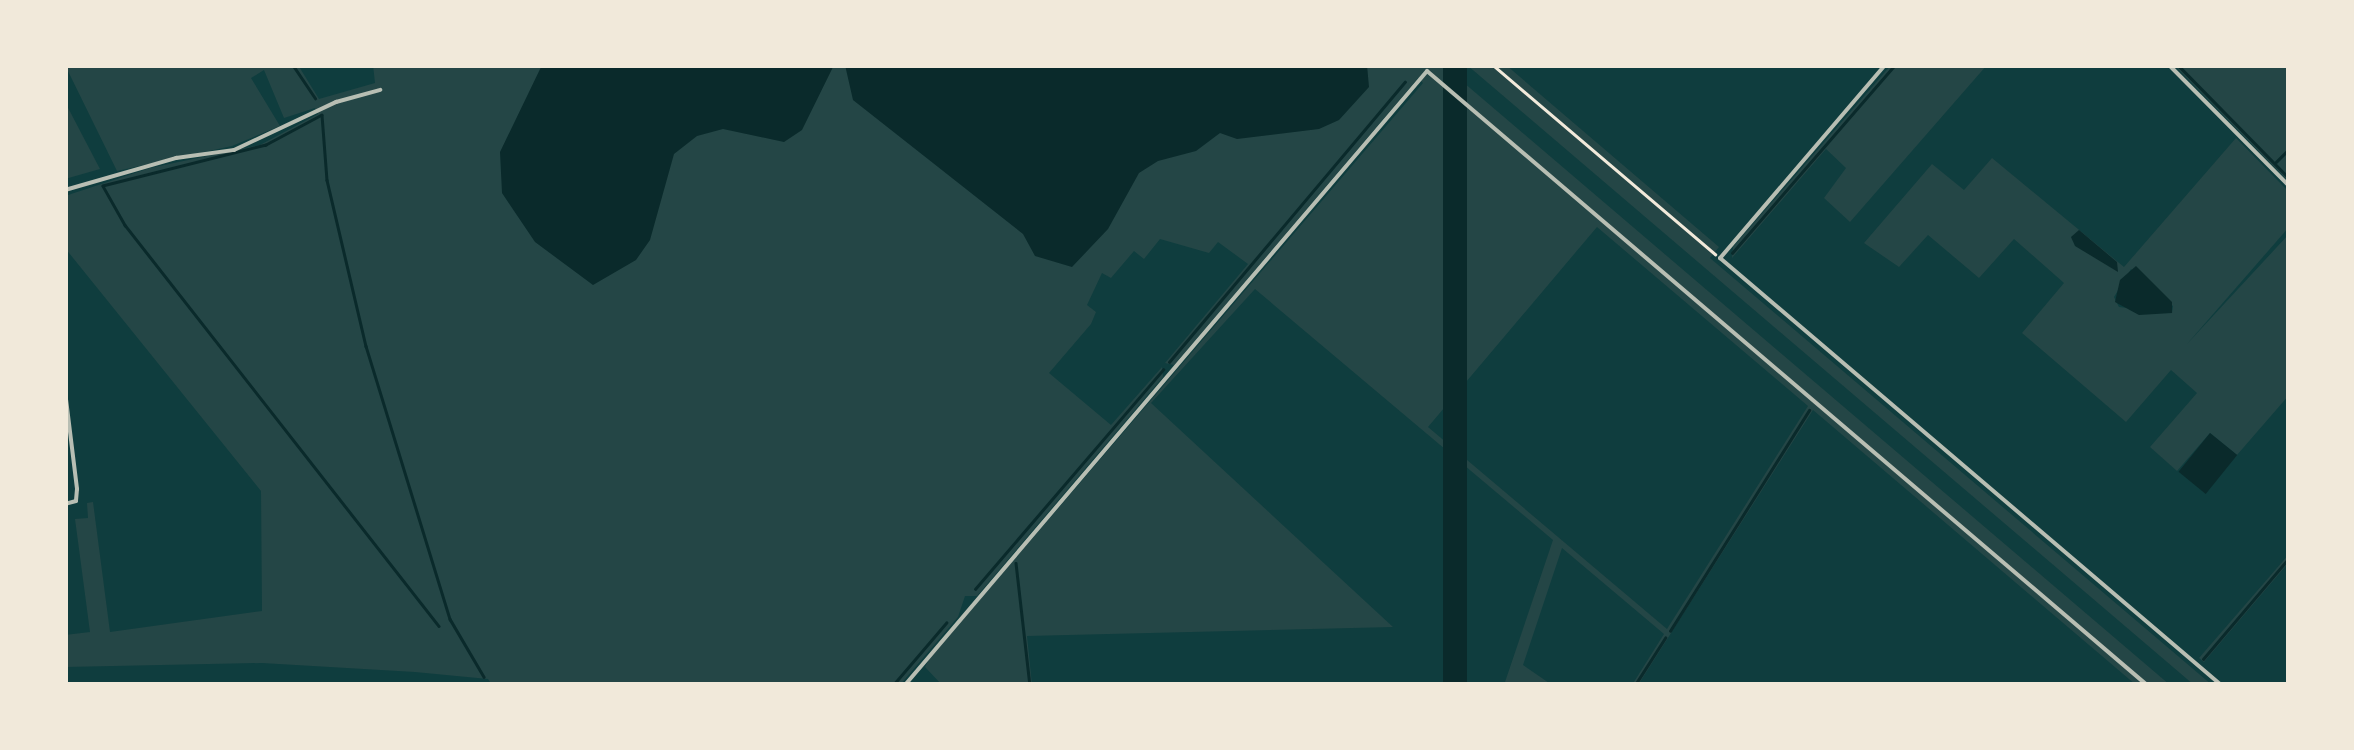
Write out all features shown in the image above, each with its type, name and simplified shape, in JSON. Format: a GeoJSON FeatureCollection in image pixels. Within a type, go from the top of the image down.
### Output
{"type":"FeatureCollection","features":[{"type":"Feature","properties":{"kind":"street"},"geometry":{"type":"LineString","coordinates":[[1885,65],[1720,258],[2221,685]]}},
{"type":"Feature","properties":{"kind":"street"},"geometry":{"type":"LineString","coordinates":[[2169,65],[2289,186]]}},
{"type":"Feature","properties":{"kind":"street"},"geometry":{"type":"LineString","coordinates":[[905,685],[1428,71],[2147,685]]}},
{"type":"Feature","properties":{"kind":"street"},"geometry":{"type":"LineString","coordinates":[[65,190],[176,158],[234,150],[336,102],[380,90]]}},
{"type":"Feature","properties":{"kind":"street"},"geometry":{"type":"LineString","coordinates":[[65,391],[77,477],[76,500],[65,504]]}},
{"type":"Feature","properties":{"kind":"street"},"geometry":{"type":"LineString","coordinates":[[65,684],[362,685]]}},
{"type":"Feature","properties":{"kind":"path"},"geometry":{"type":"LineString","coordinates":[[1493,65],[1720,258]]}},
{"type":"Feature","properties":{"kind":"shaded area"},"geometry":{"type":"Polygon","coordinates":[[[65,65],[298,65],[319,99],[375,83],[373,65],[1443,65],[2170,685],[2136,685],[1813,410],[1638,685],[1632,685],[1664,634],[1562,548],[1523,665],[1552,685],[1504,685],[1553,540],[1255,289],[1151,403],[1393,627],[1027,636],[1032,685],[942,685],[925,667],[929,659],[1423,83],[1418,78],[1174,365],[1165,363],[1248,264],[1218,242],[1209,253],[1160,239],[1144,259],[1134,251],[1111,278],[1102,273],[1087,305],[1096,312],[1091,324],[1049,373],[1111,425],[1162,367],[1163,377],[977,596],[965,596],[958,617],[900,685],[492,685],[488,679],[415,672],[262,663],[65,667],[65,635],[90,632],[75,519],[88,518],[87,503],[93,502],[110,632],[262,611],[261,491],[65,248],[65,196],[150,168],[260,145],[318,114],[315,108],[284,118],[264,70],[251,78],[280,126],[232,146],[117,171],[65,65]],[[1597,227],[1428,427],[1667,629],[1808,406],[1597,227]]]}},
{"type":"Feature","properties":{"kind":"shaded area"},"geometry":{"type":"Polygon","coordinates":[[[542,65],[834,65],[802,130],[784,142],[723,129],[697,136],[674,154],[650,240],[636,260],[593,285],[535,242],[502,193],[500,152],[542,65]]]}},
{"type":"Feature","properties":{"kind":"shaded area"},"geometry":{"type":"Polygon","coordinates":[[[845,65],[1367,65],[1369,87],[1339,120],[1319,129],[1237,139],[1220,133],[1196,151],[1158,161],[1139,173],[1108,229],[1072,267],[1035,256],[1023,234],[853,100],[845,65]]]}},
{"type":"Feature","properties":{"kind":"shaded area"},"geometry":{"type":"Polygon","coordinates":[[[1443,65],[1467,65],[1467,685],[1443,685],[1443,65]]]}},
{"type":"Feature","properties":{"kind":"shaded area"},"geometry":{"type":"Polygon","coordinates":[[[1467,65],[1506,65],[1719,247],[1710,258],[2212,685],[2194,685],[1467,65]]]}},
{"type":"Feature","properties":{"kind":"shaded area"},"geometry":{"type":"Polygon","coordinates":[[[1891,65],[1987,65],[1850,222],[1824,198],[1846,168],[1826,149],[1732,258],[1733,247],[1891,65]]]}},
{"type":"Feature","properties":{"kind":"shaded area"},"geometry":{"type":"Polygon","coordinates":[[[2174,65],[2289,65],[2289,182],[2174,65]]]}},
{"type":"Feature","properties":{"kind":"shaded area"},"geometry":{"type":"Polygon","coordinates":[[[65,102],[100,169],[65,179],[65,102]]]}},
{"type":"Feature","properties":{"kind":"shaded area"},"geometry":{"type":"Polygon","coordinates":[[[2236,138],[2289,192],[2289,227],[2187,344],[2289,234],[2289,395],[2237,455],[2210,433],[2177,471],[2150,447],[2197,393],[2171,370],[2126,422],[2022,333],[2064,283],[2014,239],[1979,278],[1928,235],[1899,267],[1864,243],[1932,164],[1964,190],[1992,158],[2124,267],[2236,138]],[[2131,269],[2114,297],[2119,307],[2172,313],[2173,306],[2131,269]]]}},
{"type":"Feature","properties":{"kind":"shaded area"},"geometry":{"type":"Polygon","coordinates":[[[2079,230],[2117,262],[2118,272],[2075,246],[2071,237],[2079,230]]]}},
{"type":"Feature","properties":{"kind":"shaded area"},"geometry":{"type":"Polygon","coordinates":[[[2136,266],[2172,302],[2172,313],[2139,315],[2115,302],[2120,280],[2136,266]]]}},
{"type":"Feature","properties":{"kind":"shaded area"},"geometry":{"type":"Polygon","coordinates":[[[2210,433],[2237,455],[2206,494],[2179,472],[2210,433]]]}},
{"type":"Feature","properties":{"kind":"shaded area"},"geometry":{"type":"Polygon","coordinates":[[[2289,554],[2289,562],[2204,662],[2199,658],[2289,554]]]}},
{"type":"Feature","properties":{"kind":"waterway"},"geometry":{"type":"LineString","coordinates":[[293,65],[315,98]]}},
{"type":"Feature","properties":{"kind":"waterway"},"geometry":{"type":"LineString","coordinates":[[1732,253],[1895,65]]}},
{"type":"Feature","properties":{"kind":"waterway"},"geometry":{"type":"LineString","coordinates":[[2178,65],[2289,178]]}},
{"type":"Feature","properties":{"kind":"waterway"},"geometry":{"type":"LineString","coordinates":[[1169,362],[1405,82]]}},
{"type":"Feature","properties":{"kind":"waterway"},"geometry":{"type":"LineString","coordinates":[[322,115],[266,145],[103,186],[125,225],[439,626]]}},
{"type":"Feature","properties":{"kind":"waterway"},"geometry":{"type":"LineString","coordinates":[[322,115],[327,180],[366,346],[450,619],[484,677]]}},
{"type":"Feature","properties":{"kind":"waterway"},"geometry":{"type":"LineString","coordinates":[[2276,162],[2289,149]]}},
{"type":"Feature","properties":{"kind":"waterway"},"geometry":{"type":"LineString","coordinates":[[975,589],[1163,370]]}},
{"type":"Feature","properties":{"kind":"waterway"},"geometry":{"type":"LineString","coordinates":[[1670,631],[1809,410]]}},
{"type":"Feature","properties":{"kind":"waterway"},"geometry":{"type":"LineString","coordinates":[[2203,659],[2289,558]]}},
{"type":"Feature","properties":{"kind":"waterway"},"geometry":{"type":"LineString","coordinates":[[1016,563],[1030,685]]}},
{"type":"Feature","properties":{"kind":"waterway"},"geometry":{"type":"LineString","coordinates":[[893,685],[946,623]]}},
{"type":"Feature","properties":{"kind":"waterway"},"geometry":{"type":"LineString","coordinates":[[1635,685],[1665,638]]}}]}
